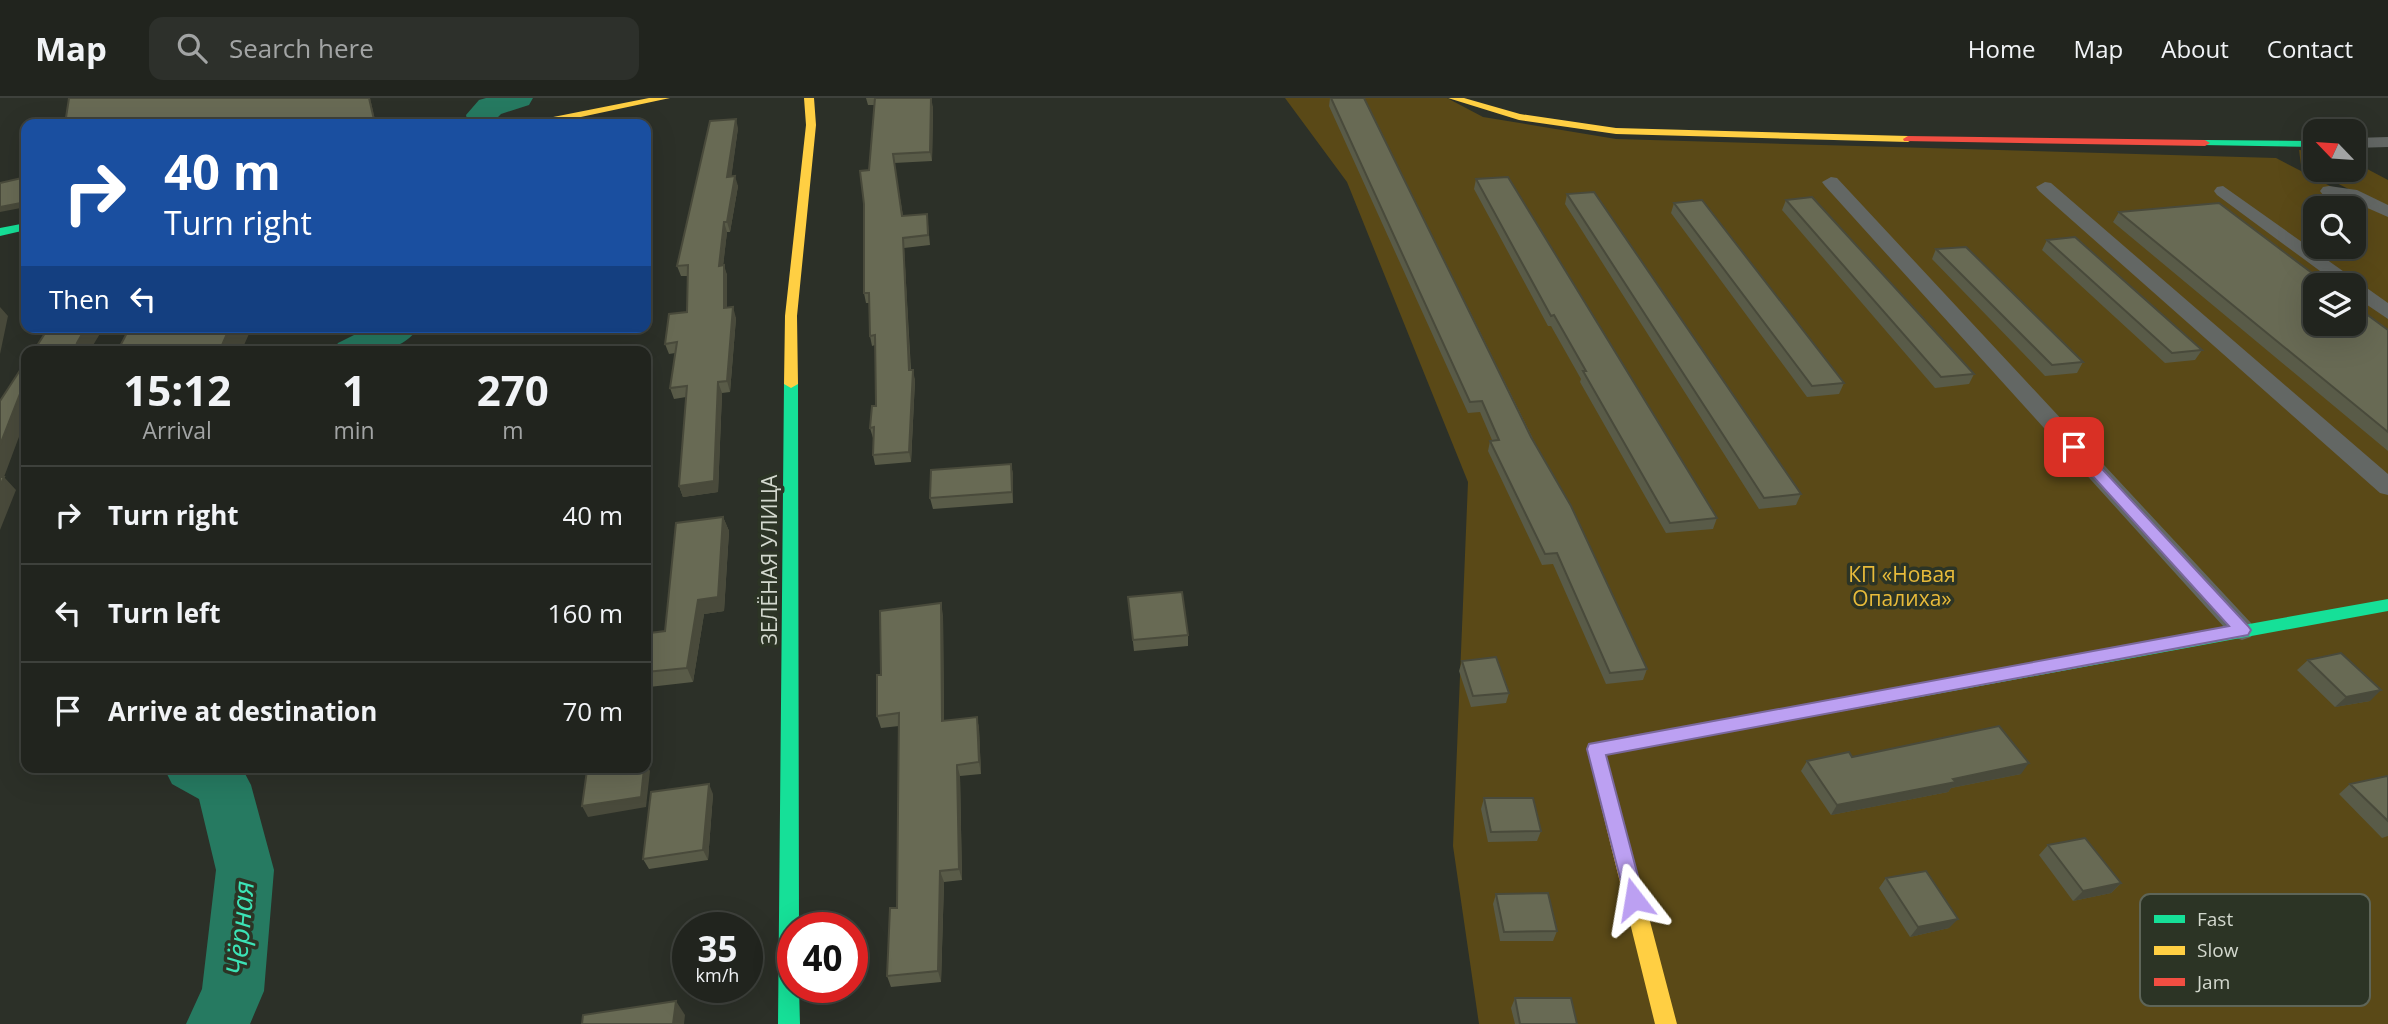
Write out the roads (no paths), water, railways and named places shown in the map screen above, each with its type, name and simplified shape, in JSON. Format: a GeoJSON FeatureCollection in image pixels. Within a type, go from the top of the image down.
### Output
{"type":"FeatureCollection","features":[{"type":"Feature","properties":{"kind":"street"},"geometry":{"type":"LineString","coordinates":[[558,119],[665,98]]}},
{"type":"Feature","properties":{"kind":"street","name":"ЗЕЛЁНАЯ УЛИЦА"},"geometry":{"type":"LineString","coordinates":[[789,1024],[791,316],[811,125],[809,98]]}},
{"type":"Feature","properties":{"kind":"street"},"geometry":{"type":"LineString","coordinates":[[1453,98],[1494,112],[1627,132],[1989,141],[2303,145]]}},
{"type":"Feature","properties":{"kind":"street"},"geometry":{"type":"LineString","coordinates":[[2366,143],[2388,142]]}},
{"type":"Feature","properties":{"kind":"street"},"geometry":{"type":"LineString","coordinates":[[1831,182],[2242,630]]}},
{"type":"Feature","properties":{"kind":"street"},"geometry":{"type":"LineString","coordinates":[[2045,187],[2388,487]]}},
{"type":"Feature","properties":{"kind":"street"},"geometry":{"type":"LineString","coordinates":[[2223,191],[2334,273]]}},
{"type":"Feature","properties":{"kind":"street"},"geometry":{"type":"LineString","coordinates":[[2329,191],[2351,194],[2388,212]]}},
{"type":"Feature","properties":{"kind":"street"},"geometry":{"type":"LineString","coordinates":[[0,232],[21,228]]}},
{"type":"Feature","properties":{"kind":"street"},"geometry":{"type":"LineString","coordinates":[[2366,296],[2388,313]]}},
{"type":"Feature","properties":{"kind":"street"},"geometry":{"type":"LineString","coordinates":[[1666,1024],[1596,749],[2388,605]]}},
{"type":"Feature","properties":{"kind":"waterway","name":"Чёрная"},"geometry":{"type":"LineString","coordinates":[[483,119],[482,115],[490,107],[518,98]]}},
{"type":"Feature","properties":{"kind":"waterway","name":"Чёрная"},"geometry":{"type":"LineString","coordinates":[[364,346],[388,333]]}},
{"type":"Feature","properties":{"kind":"waterway","name":"Чёрная"},"geometry":{"type":"LineString","coordinates":[[200,773],[223,785],[245,870],[233,991],[218,1024]]}},
{"type":"Feature","properties":{"kind":"park label","name":"КП «Новая Опалиха»"},"geometry":{"type":"Point","coordinates":[1902,586]}}]}
